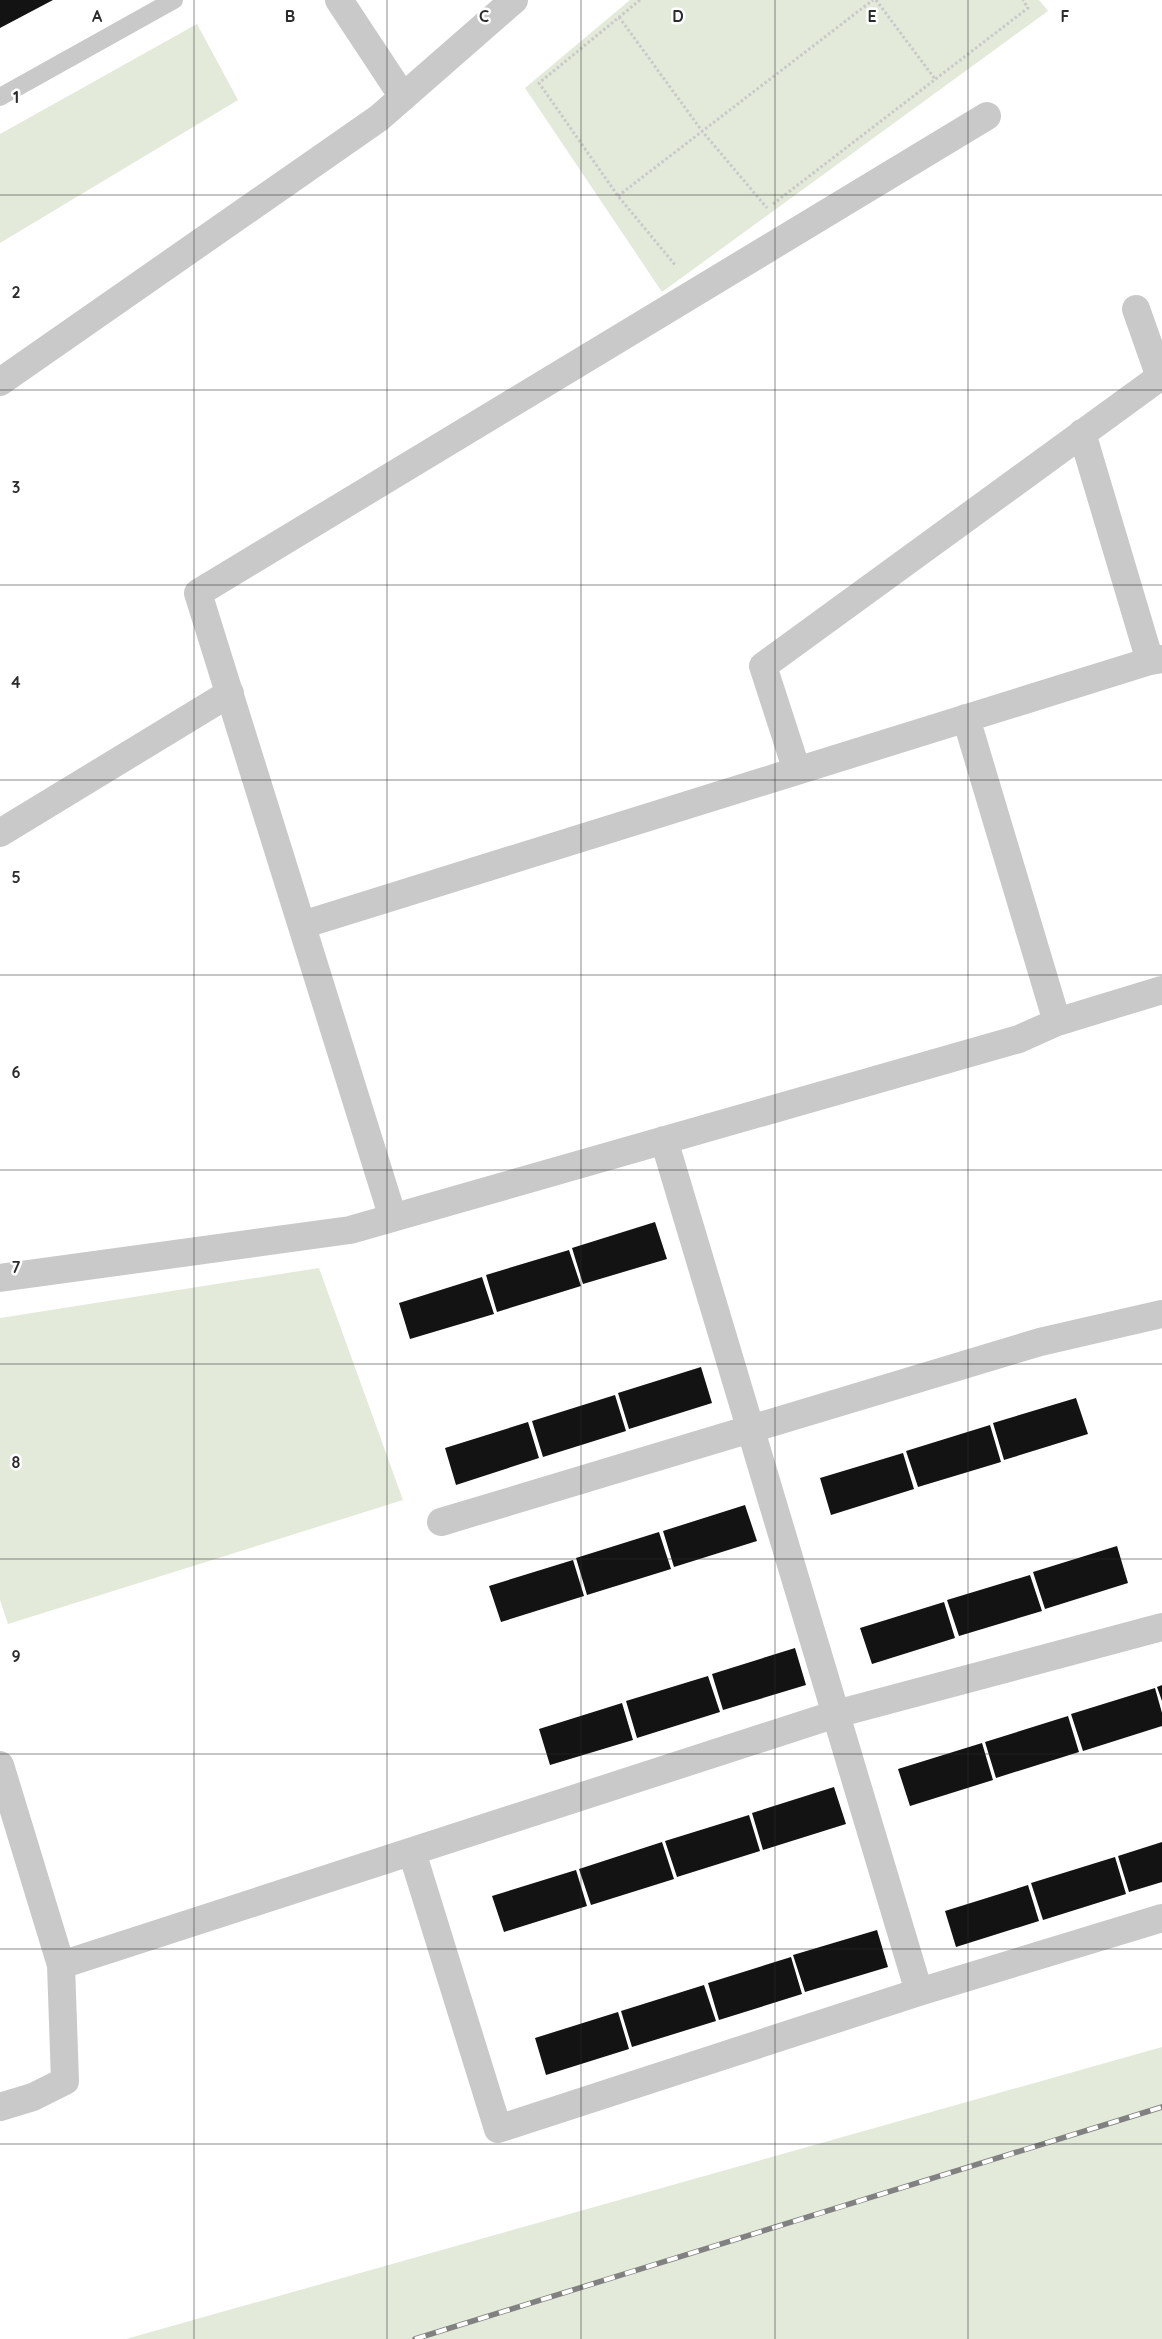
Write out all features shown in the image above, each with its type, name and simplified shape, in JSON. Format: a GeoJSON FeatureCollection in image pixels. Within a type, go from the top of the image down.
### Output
{"type":"FeatureCollection","features":[{"type":"Feature","properties":{"kind":"street"},"geometry":{"type":"LineString","coordinates":[[339,0],[403,97]]}},
{"type":"Feature","properties":{"kind":"street"},"geometry":{"type":"LineString","coordinates":[[0,382],[379,118],[514,0]]}},
{"type":"Feature","properties":{"kind":"street"},"geometry":{"type":"LineString","coordinates":[[393,1218],[198,593],[987,116]]}},
{"type":"Feature","properties":{"kind":"street"},"geometry":{"type":"LineString","coordinates":[[797,771],[763,666],[1160,377],[1136,309]]}},
{"type":"Feature","properties":{"kind":"street"},"geometry":{"type":"LineString","coordinates":[[302,925],[1156,660],[1082,433]]}},
{"type":"Feature","properties":{"kind":"street"},"geometry":{"type":"LineString","coordinates":[[0,834],[230,693]]}},
{"type":"Feature","properties":{"kind":"street"},"geometry":{"type":"LineString","coordinates":[[966,718],[1057,1022]]}},
{"type":"Feature","properties":{"kind":"street"},"geometry":{"type":"LineString","coordinates":[[0,1278],[350,1230],[1019,1038],[1057,1022],[1162,990]]}},
{"type":"Feature","properties":{"kind":"street"},"geometry":{"type":"LineString","coordinates":[[664,1140],[919,1992]]}},
{"type":"Feature","properties":{"kind":"street"},"geometry":{"type":"LineString","coordinates":[[441,1522],[1040,1342],[1160,1322]]}},
{"type":"Feature","properties":{"kind":"street"},"geometry":{"type":"LineString","coordinates":[[61,1965],[836,1714],[1162,1627]]}},
{"type":"Feature","properties":{"kind":"street"},"geometry":{"type":"LineString","coordinates":[[0,1764],[61,1965],[65,2081],[33,2097],[0,2107]]}},
{"type":"Feature","properties":{"kind":"street"},"geometry":{"type":"LineString","coordinates":[[412,1852],[498,2129],[919,1992],[1162,1918]]}},
{"type":"Feature","properties":{"kind":"lane"},"geometry":{"type":"LineString","coordinates":[[0,97],[174,0]]}},
{"type":"Feature","properties":{"kind":"path"},"geometry":{"type":"LineString","coordinates":[[640,0],[539,83],[618,196],[682,274]]}},
{"type":"Feature","properties":{"kind":"path"},"geometry":{"type":"LineString","coordinates":[[618,196],[874,0],[935,79]]}},
{"type":"Feature","properties":{"kind":"path"},"geometry":{"type":"LineString","coordinates":[[760,214],[1028,8],[1023,0]]}},
{"type":"Feature","properties":{"kind":"path"},"geometry":{"type":"LineString","coordinates":[[619,17],[702,131],[767,208]]}},
{"type":"Feature","properties":{"kind":"green space"},"geometry":{"type":"Polygon","coordinates":[[[630,0],[1039,0],[1048,11],[662,292],[525,88],[630,0]]]}},
{"type":"Feature","properties":{"kind":"green space"},"geometry":{"type":"Polygon","coordinates":[[[197,24],[238,100],[0,243],[0,134],[197,24]]]}},
{"type":"Feature","properties":{"kind":"green space"},"geometry":{"type":"Polygon","coordinates":[[[319,1268],[403,1500],[8,1624],[0,1600],[0,1318],[319,1268]]]}},
{"type":"Feature","properties":{"kind":"green space"},"geometry":{"type":"Polygon","coordinates":[[[1162,2047],[1162,2339],[126,2339],[1162,2047]]]}},
{"type":"Feature","properties":{"kind":"building"},"geometry":{"type":"Polygon","coordinates":[[[0,0],[53,0],[0,28],[0,0]]]}},
{"type":"Feature","properties":{"kind":"building"},"geometry":{"type":"Polygon","coordinates":[[[655,1222],[667,1259],[583,1284],[572,1248],[655,1222]]]}},
{"type":"Feature","properties":{"kind":"building"},"geometry":{"type":"Polygon","coordinates":[[[569,1250],[581,1286],[497,1312],[486,1275],[569,1250]]]}},
{"type":"Feature","properties":{"kind":"building"},"geometry":{"type":"Polygon","coordinates":[[[482,1277],[494,1314],[410,1339],[399,1303],[482,1277]]]}},
{"type":"Feature","properties":{"kind":"building"},"geometry":{"type":"Polygon","coordinates":[[[701,1367],[712,1403],[629,1429],[618,1393],[701,1367]]]}},
{"type":"Feature","properties":{"kind":"building"},"geometry":{"type":"Polygon","coordinates":[[[615,1395],[626,1431],[543,1457],[532,1421],[615,1395]]]}},
{"type":"Feature","properties":{"kind":"building"},"geometry":{"type":"Polygon","coordinates":[[[1076,1398],[1088,1434],[1004,1460],[993,1423],[1076,1398]]]}},
{"type":"Feature","properties":{"kind":"building"},"geometry":{"type":"Polygon","coordinates":[[[528,1422],[539,1458],[456,1485],[445,1448],[528,1422]]]}},
{"type":"Feature","properties":{"kind":"building"},"geometry":{"type":"Polygon","coordinates":[[[990,1425],[1001,1462],[918,1487],[906,1451],[990,1425]]]}},
{"type":"Feature","properties":{"kind":"building"},"geometry":{"type":"Polygon","coordinates":[[[903,1453],[914,1489],[831,1515],[820,1478],[903,1453]]]}},
{"type":"Feature","properties":{"kind":"building"},"geometry":{"type":"Polygon","coordinates":[[[745,1505],[757,1541],[674,1567],[663,1531],[745,1505]]]}},
{"type":"Feature","properties":{"kind":"building"},"geometry":{"type":"Polygon","coordinates":[[[659,1532],[671,1569],[587,1595],[576,1558],[659,1532]]]}},
{"type":"Feature","properties":{"kind":"building"},"geometry":{"type":"Polygon","coordinates":[[[1117,1546],[1128,1583],[1045,1609],[1033,1572],[1117,1546]]]}},
{"type":"Feature","properties":{"kind":"building"},"geometry":{"type":"Polygon","coordinates":[[[573,1560],[584,1596],[501,1622],[489,1586],[573,1560]]]}},
{"type":"Feature","properties":{"kind":"building"},"geometry":{"type":"Polygon","coordinates":[[[1030,1575],[1042,1611],[959,1636],[947,1600],[1030,1575]]]}},
{"type":"Feature","properties":{"kind":"building"},"geometry":{"type":"Polygon","coordinates":[[[944,1602],[955,1638],[872,1664],[860,1628],[944,1602]]]}},
{"type":"Feature","properties":{"kind":"building"},"geometry":{"type":"Polygon","coordinates":[[[795,1648],[806,1685],[723,1710],[712,1674],[795,1648]]]}},
{"type":"Feature","properties":{"kind":"building"},"geometry":{"type":"Polygon","coordinates":[[[708,1676],[720,1712],[637,1738],[626,1701],[708,1676]]]}},
{"type":"Feature","properties":{"kind":"building"},"geometry":{"type":"Polygon","coordinates":[[[1162,1685],[1162,1701],[1157,1687],[1162,1685]]]}},
{"type":"Feature","properties":{"kind":"building"},"geometry":{"type":"Polygon","coordinates":[[[1155,1688],[1162,1713],[1162,1726],[1083,1751],[1071,1714],[1155,1688]]]}},
{"type":"Feature","properties":{"kind":"building"},"geometry":{"type":"Polygon","coordinates":[[[622,1703],[633,1740],[550,1765],[539,1729],[622,1703]]]}},
{"type":"Feature","properties":{"kind":"building"},"geometry":{"type":"Polygon","coordinates":[[[1068,1716],[1079,1752],[996,1778],[985,1742],[1068,1716]]]}},
{"type":"Feature","properties":{"kind":"building"},"geometry":{"type":"Polygon","coordinates":[[[982,1743],[993,1780],[910,1806],[898,1769],[982,1743]]]}},
{"type":"Feature","properties":{"kind":"building"},"geometry":{"type":"Polygon","coordinates":[[[834,1787],[846,1824],[763,1850],[752,1813],[834,1787]]]}},
{"type":"Feature","properties":{"kind":"building"},"geometry":{"type":"Polygon","coordinates":[[[749,1815],[760,1851],[677,1877],[665,1841],[749,1815]]]}},
{"type":"Feature","properties":{"kind":"building"},"geometry":{"type":"Polygon","coordinates":[[[662,1842],[674,1879],[591,1905],[579,1869],[662,1842]]]}},
{"type":"Feature","properties":{"kind":"building"},"geometry":{"type":"Polygon","coordinates":[[[1162,1842],[1162,1882],[1129,1892],[1118,1856],[1162,1842]]]}},
{"type":"Feature","properties":{"kind":"building"},"geometry":{"type":"Polygon","coordinates":[[[1115,1857],[1126,1894],[1043,1920],[1031,1883],[1115,1857]]]}},
{"type":"Feature","properties":{"kind":"building"},"geometry":{"type":"Polygon","coordinates":[[[576,1870],[587,1906],[504,1932],[492,1896],[576,1870]]]}},
{"type":"Feature","properties":{"kind":"building"},"geometry":{"type":"Polygon","coordinates":[[[1028,1885],[1039,1921],[956,1947],[945,1911],[1028,1885]]]}},
{"type":"Feature","properties":{"kind":"building"},"geometry":{"type":"Polygon","coordinates":[[[877,1930],[888,1967],[805,1992],[793,1955],[877,1930]]]}},
{"type":"Feature","properties":{"kind":"building"},"geometry":{"type":"Polygon","coordinates":[[[791,1957],[802,1994],[719,2020],[708,1983],[791,1957]]]}},
{"type":"Feature","properties":{"kind":"building"},"geometry":{"type":"Polygon","coordinates":[[[704,1985],[716,2021],[632,2047],[621,2011],[704,1985]]]}},
{"type":"Feature","properties":{"kind":"building"},"geometry":{"type":"Polygon","coordinates":[[[618,2012],[629,2049],[546,2075],[535,2038],[618,2012]]]}},
{"type":"Feature","properties":{"kind":"railway"},"geometry":{"type":"LineString","coordinates":[[415,2339],[1162,2107]]}}]}
